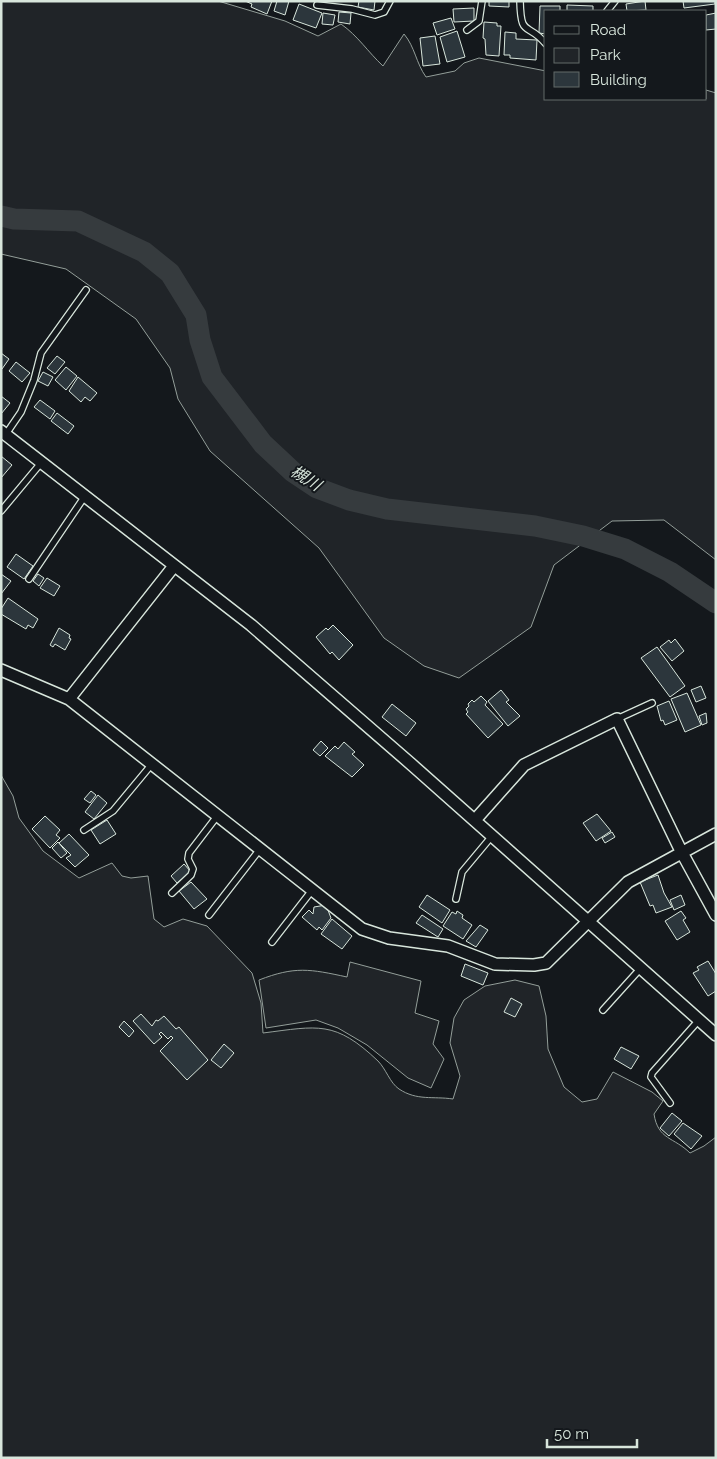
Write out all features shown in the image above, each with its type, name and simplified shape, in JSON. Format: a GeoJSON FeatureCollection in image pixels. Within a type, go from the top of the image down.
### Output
{"type":"FeatureCollection","features":[{"type":"Feature","properties":{"kind":"street"},"geometry":{"type":"LineString","coordinates":[[3,433],[251,625],[475,820],[640,969],[710,1027]]}},
{"type":"Feature","properties":{"kind":"street"},"geometry":{"type":"LineString","coordinates":[[69,699],[174,566]]}},
{"type":"Feature","properties":{"kind":"street"},"geometry":{"type":"LineString","coordinates":[[1,670],[69,699],[313,889],[362,930],[389,938],[448,946],[495,964],[534,965],[546,963],[628,882],[681,851],[716,834]]}},
{"type":"Feature","properties":{"kind":"street"},"geometry":{"type":"LineString","coordinates":[[475,820],[524,765],[616,719],[681,851],[716,915]]}},
{"type":"Feature","properties":{"kind":"lane"},"geometry":{"type":"LineString","coordinates":[[317,5],[352,9],[375,16],[384,12],[390,1]]}},
{"type":"Feature","properties":{"kind":"lane"},"geometry":{"type":"LineString","coordinates":[[467,30],[479,21],[482,1]]}},
{"type":"Feature","properties":{"kind":"lane"},"geometry":{"type":"LineString","coordinates":[[520,1],[520,22],[524,28],[544,42]]}},
{"type":"Feature","properties":{"kind":"lane"},"geometry":{"type":"LineString","coordinates":[[3,433],[21,412],[34,380],[37,360],[41,353],[86,290]]}},
{"type":"Feature","properties":{"kind":"lane"},"geometry":{"type":"LineString","coordinates":[[1,511],[41,463]]}},
{"type":"Feature","properties":{"kind":"lane"},"geometry":{"type":"LineString","coordinates":[[29,579],[85,496]]}},
{"type":"Feature","properties":{"kind":"lane"},"geometry":{"type":"LineString","coordinates":[[616,719],[652,703]]}},
{"type":"Feature","properties":{"kind":"lane"},"geometry":{"type":"LineString","coordinates":[[84,830],[113,811],[152,764]]}},
{"type":"Feature","properties":{"kind":"lane"},"geometry":{"type":"LineString","coordinates":[[172,893],[191,875],[193,869],[188,859],[189,852],[218,816]]}},
{"type":"Feature","properties":{"kind":"lane"},"geometry":{"type":"LineString","coordinates":[[456,899],[462,872],[492,836]]}},
{"type":"Feature","properties":{"kind":"lane"},"geometry":{"type":"LineString","coordinates":[[209,915],[260,849]]}},
{"type":"Feature","properties":{"kind":"lane"},"geometry":{"type":"LineString","coordinates":[[272,942],[313,889]]}},
{"type":"Feature","properties":{"kind":"lane"},"geometry":{"type":"LineString","coordinates":[[603,1010],[640,969]]}},
{"type":"Feature","properties":{"kind":"lane"},"geometry":{"type":"LineString","coordinates":[[670,1103],[651,1077],[652,1073],[710,1027]]}},
{"type":"Feature","properties":{"kind":"green space"},"geometry":{"type":"Polygon","coordinates":[[[1,1],[218,1],[285,21],[318,36],[341,24],[383,66],[404,34],[411,44],[426,77],[455,71],[464,63],[479,58],[544,71],[544,100],[707,100],[707,90],[716,93],[716,560],[664,520],[612,521],[554,565],[531,627],[459,678],[424,666],[384,638],[319,548],[210,451],[178,399],[170,368],[136,319],[66,269],[1,254],[1,1]]]}},
{"type":"Feature","properties":{"kind":"green space"},"geometry":{"type":"Polygon","coordinates":[[[1,775],[13,796],[19,818],[43,851],[79,878],[112,863],[122,876],[131,878],[148,876],[154,919],[164,927],[183,919],[207,926],[252,973],[261,1003],[263,1033],[312,1028],[337,1032],[350,1038],[378,1061],[399,1089],[419,1097],[453,1099],[460,1076],[450,1043],[454,1018],[464,1000],[485,986],[515,980],[539,986],[546,1016],[548,1049],[564,1087],[582,1102],[597,1099],[613,1072],[652,1092],[663,1101],[654,1114],[659,1129],[663,1134],[690,1153],[716,1137],[716,1458],[1,1458],[1,775]]]}},
{"type":"Feature","properties":{"kind":"green space"},"geometry":{"type":"Polygon","coordinates":[[[350,962],[421,981],[415,1013],[439,1021],[433,1044],[444,1059],[431,1088],[408,1078],[367,1045],[338,1028],[316,1020],[266,1028],[259,980],[283,972],[303,970],[347,977],[350,962]]]}},
{"type":"Feature","properties":{"kind":"building"},"geometry":{"type":"Polygon","coordinates":[[[245,1],[272,1],[267,14],[251,7],[252,4],[245,1]]]}},
{"type":"Feature","properties":{"kind":"building"},"geometry":{"type":"Polygon","coordinates":[[[277,1],[289,1],[285,15],[274,11],[277,1]]]}},
{"type":"Feature","properties":{"kind":"building"},"geometry":{"type":"Polygon","coordinates":[[[359,1],[375,1],[374,10],[358,7],[359,1]]]}},
{"type":"Feature","properties":{"kind":"building"},"geometry":{"type":"Polygon","coordinates":[[[489,1],[509,1],[509,7],[489,6],[489,1]]]}},
{"type":"Feature","properties":{"kind":"building"},"geometry":{"type":"Polygon","coordinates":[[[645,1],[646,10],[627,10],[626,4],[645,1]]]}},
{"type":"Feature","properties":{"kind":"building"},"geometry":{"type":"Polygon","coordinates":[[[683,1],[715,1],[715,4],[684,8],[683,1]]]}},
{"type":"Feature","properties":{"kind":"building"},"geometry":{"type":"Polygon","coordinates":[[[299,4],[322,13],[316,28],[293,20],[299,4]]]}},
{"type":"Feature","properties":{"kind":"building"},"geometry":{"type":"Polygon","coordinates":[[[567,5],[593,6],[593,10],[567,10],[567,5]]]}},
{"type":"Feature","properties":{"kind":"building"},"geometry":{"type":"Polygon","coordinates":[[[540,6],[560,6],[560,10],[544,10],[544,34],[539,33],[540,6]]]}},
{"type":"Feature","properties":{"kind":"building"},"geometry":{"type":"Polygon","coordinates":[[[474,8],[474,21],[454,22],[453,9],[474,8]]]}},
{"type":"Feature","properties":{"kind":"building"},"geometry":{"type":"Polygon","coordinates":[[[339,12],[351,13],[350,24],[338,22],[339,12]]]}},
{"type":"Feature","properties":{"kind":"building"},"geometry":{"type":"Polygon","coordinates":[[[323,13],[335,15],[333,25],[322,24],[323,13]]]}},
{"type":"Feature","properties":{"kind":"building"},"geometry":{"type":"Polygon","coordinates":[[[716,13],[716,29],[707,30],[707,15],[716,13]]]}},
{"type":"Feature","properties":{"kind":"building"},"geometry":{"type":"Polygon","coordinates":[[[451,18],[455,29],[437,35],[433,23],[451,18]]]}},
{"type":"Feature","properties":{"kind":"building"},"geometry":{"type":"Polygon","coordinates":[[[484,22],[497,23],[497,26],[501,26],[499,56],[486,55],[485,39],[483,38],[484,22]]]}},
{"type":"Feature","properties":{"kind":"building"},"geometry":{"type":"Polygon","coordinates":[[[457,31],[465,57],[447,62],[440,37],[457,31]]]}},
{"type":"Feature","properties":{"kind":"building"},"geometry":{"type":"Polygon","coordinates":[[[505,32],[516,33],[516,39],[537,40],[536,60],[510,58],[510,55],[504,55],[505,32]]]}},
{"type":"Feature","properties":{"kind":"building"},"geometry":{"type":"Polygon","coordinates":[[[435,36],[440,64],[423,66],[420,38],[435,36]]]}},
{"type":"Feature","properties":{"kind":"building"},"geometry":{"type":"Polygon","coordinates":[[[1,353],[9,359],[2,369],[1,368],[1,353]]]}},
{"type":"Feature","properties":{"kind":"building"},"geometry":{"type":"Polygon","coordinates":[[[57,356],[65,362],[55,374],[47,368],[57,356]]]}},
{"type":"Feature","properties":{"kind":"building"},"geometry":{"type":"Polygon","coordinates":[[[16,362],[30,373],[22,382],[9,371],[16,362]]]}},
{"type":"Feature","properties":{"kind":"building"},"geometry":{"type":"Polygon","coordinates":[[[66,367],[77,376],[66,390],[55,380],[66,367]]]}},
{"type":"Feature","properties":{"kind":"building"},"geometry":{"type":"Polygon","coordinates":[[[43,372],[53,377],[48,386],[38,381],[43,372]]]}},
{"type":"Feature","properties":{"kind":"building"},"geometry":{"type":"Polygon","coordinates":[[[78,377],[97,393],[90,401],[85,397],[81,402],[69,391],[78,377]]]}},
{"type":"Feature","properties":{"kind":"building"},"geometry":{"type":"Polygon","coordinates":[[[1,396],[10,403],[1,414],[1,396]]]}},
{"type":"Feature","properties":{"kind":"building"},"geometry":{"type":"Polygon","coordinates":[[[40,400],[55,411],[50,419],[34,407],[40,400]]]}},
{"type":"Feature","properties":{"kind":"building"},"geometry":{"type":"Polygon","coordinates":[[[57,413],[74,426],[68,434],[51,421],[57,413]]]}},
{"type":"Feature","properties":{"kind":"building"},"geometry":{"type":"Polygon","coordinates":[[[1,456],[12,465],[1,478],[1,456]]]}},
{"type":"Feature","properties":{"kind":"building"},"geometry":{"type":"Polygon","coordinates":[[[16,554],[33,566],[24,579],[7,567],[16,554]]]}},
{"type":"Feature","properties":{"kind":"building"},"geometry":{"type":"Polygon","coordinates":[[[1,574],[11,581],[1,594],[1,574]]]}},
{"type":"Feature","properties":{"kind":"building"},"geometry":{"type":"Polygon","coordinates":[[[38,574],[44,578],[39,586],[33,581],[38,574]]]}},
{"type":"Feature","properties":{"kind":"building"},"geometry":{"type":"Polygon","coordinates":[[[47,578],[60,586],[54,596],[40,588],[47,578]]]}},
{"type":"Feature","properties":{"kind":"building"},"geometry":{"type":"Polygon","coordinates":[[[8,598],[38,619],[33,628],[28,625],[26,629],[1,614],[1,609],[8,598]]]}},
{"type":"Feature","properties":{"kind":"building"},"geometry":{"type":"Polygon","coordinates":[[[333,625],[353,645],[339,660],[332,652],[330,654],[316,637],[326,628],[328,630],[333,625]]]}},
{"type":"Feature","properties":{"kind":"building"},"geometry":{"type":"Polygon","coordinates":[[[59,628],[70,635],[69,638],[71,639],[65,650],[55,644],[53,647],[50,645],[59,628]]]}},
{"type":"Feature","properties":{"kind":"building"},"geometry":{"type":"Polygon","coordinates":[[[675,639],[684,651],[672,661],[660,647],[669,640],[671,643],[675,639]]]}},
{"type":"Feature","properties":{"kind":"building"},"geometry":{"type":"Polygon","coordinates":[[[657,647],[685,686],[670,697],[641,658],[657,647]]]}},
{"type":"Feature","properties":{"kind":"building"},"geometry":{"type":"Polygon","coordinates":[[[701,686],[706,698],[696,702],[691,690],[701,686]]]}},
{"type":"Feature","properties":{"kind":"building"},"geometry":{"type":"Polygon","coordinates":[[[501,690],[509,700],[506,702],[520,716],[508,726],[488,701],[501,690]]]}},
{"type":"Feature","properties":{"kind":"building"},"geometry":{"type":"Polygon","coordinates":[[[687,693],[701,725],[685,732],[671,699],[687,693]]]}},
{"type":"Feature","properties":{"kind":"building"},"geometry":{"type":"Polygon","coordinates":[[[481,696],[487,702],[485,705],[503,724],[488,738],[466,714],[468,712],[466,709],[469,706],[468,704],[481,696]]]}},
{"type":"Feature","properties":{"kind":"building"},"geometry":{"type":"Polygon","coordinates":[[[669,701],[677,720],[665,725],[663,720],[661,721],[657,706],[669,701]]]}},
{"type":"Feature","properties":{"kind":"building"},"geometry":{"type":"Polygon","coordinates":[[[392,704],[416,723],[406,736],[382,717],[392,704]]]}},
{"type":"Feature","properties":{"kind":"building"},"geometry":{"type":"Polygon","coordinates":[[[706,713],[707,723],[702,725],[699,716],[706,713]]]}},
{"type":"Feature","properties":{"kind":"building"},"geometry":{"type":"Polygon","coordinates":[[[321,741],[328,748],[320,756],[313,750],[321,741]]]}},
{"type":"Feature","properties":{"kind":"building"},"geometry":{"type":"Polygon","coordinates":[[[344,742],[355,752],[352,754],[364,765],[352,777],[325,756],[335,746],[338,749],[344,742]]]}},
{"type":"Feature","properties":{"kind":"building"},"geometry":{"type":"Polygon","coordinates":[[[91,791],[96,795],[90,803],[84,799],[91,791]]]}},
{"type":"Feature","properties":{"kind":"building"},"geometry":{"type":"Polygon","coordinates":[[[98,795],[107,803],[94,819],[85,812],[98,795]]]}},
{"type":"Feature","properties":{"kind":"building"},"geometry":{"type":"Polygon","coordinates":[[[597,814],[611,831],[596,841],[583,823],[597,814]]]}},
{"type":"Feature","properties":{"kind":"building"},"geometry":{"type":"Polygon","coordinates":[[[45,816],[60,830],[56,835],[60,838],[50,848],[32,829],[45,816]]]}},
{"type":"Feature","properties":{"kind":"building"},"geometry":{"type":"Polygon","coordinates":[[[107,820],[116,834],[100,844],[91,830],[107,820]]]}},
{"type":"Feature","properties":{"kind":"building"},"geometry":{"type":"Polygon","coordinates":[[[612,832],[615,837],[605,843],[602,838],[612,832]]]}},
{"type":"Feature","properties":{"kind":"building"},"geometry":{"type":"Polygon","coordinates":[[[69,834],[89,855],[75,867],[66,858],[71,855],[59,843],[69,834]]]}},
{"type":"Feature","properties":{"kind":"building"},"geometry":{"type":"Polygon","coordinates":[[[58,842],[67,853],[61,858],[52,848],[58,842]]]}},
{"type":"Feature","properties":{"kind":"building"},"geometry":{"type":"Polygon","coordinates":[[[184,864],[191,872],[177,883],[171,876],[184,864]]]}},
{"type":"Feature","properties":{"kind":"building"},"geometry":{"type":"Polygon","coordinates":[[[658,875],[664,893],[672,907],[656,913],[653,905],[650,906],[640,882],[658,875]]]}},
{"type":"Feature","properties":{"kind":"building"},"geometry":{"type":"Polygon","coordinates":[[[191,882],[207,899],[194,909],[179,891],[191,882]]]}},
{"type":"Feature","properties":{"kind":"building"},"geometry":{"type":"Polygon","coordinates":[[[427,895],[450,910],[442,923],[419,907],[427,895]]]}},
{"type":"Feature","properties":{"kind":"building"},"geometry":{"type":"Polygon","coordinates":[[[681,895],[685,905],[674,910],[670,900],[681,895]]]}},
{"type":"Feature","properties":{"kind":"building"},"geometry":{"type":"Polygon","coordinates":[[[326,905],[331,918],[322,930],[319,927],[317,930],[302,917],[309,910],[313,914],[314,907],[326,905]]]}},
{"type":"Feature","properties":{"kind":"building"},"geometry":{"type":"Polygon","coordinates":[[[457,911],[463,915],[462,918],[472,925],[463,939],[443,926],[452,912],[456,914],[457,911]]]}},
{"type":"Feature","properties":{"kind":"building"},"geometry":{"type":"Polygon","coordinates":[[[681,911],[686,918],[683,920],[690,932],[677,940],[665,921],[681,911]]]}},
{"type":"Feature","properties":{"kind":"building"},"geometry":{"type":"Polygon","coordinates":[[[422,915],[443,929],[438,937],[416,923],[422,915]]]}},
{"type":"Feature","properties":{"kind":"building"},"geometry":{"type":"Polygon","coordinates":[[[332,919],[352,936],[342,949],[321,934],[332,919]]]}},
{"type":"Feature","properties":{"kind":"building"},"geometry":{"type":"Polygon","coordinates":[[[480,925],[488,930],[476,947],[466,941],[480,925]]]}},
{"type":"Feature","properties":{"kind":"building"},"geometry":{"type":"Polygon","coordinates":[[[708,961],[716,974],[716,991],[708,996],[693,973],[699,970],[697,967],[708,961]]]}},
{"type":"Feature","properties":{"kind":"building"},"geometry":{"type":"Polygon","coordinates":[[[465,964],[488,973],[483,985],[461,976],[465,964]]]}},
{"type":"Feature","properties":{"kind":"building"},"geometry":{"type":"Polygon","coordinates":[[[511,998],[522,1004],[515,1017],[504,1012],[511,998]]]}},
{"type":"Feature","properties":{"kind":"building"},"geometry":{"type":"Polygon","coordinates":[[[141,1014],[152,1026],[156,1020],[158,1021],[164,1016],[176,1029],[179,1027],[208,1060],[187,1080],[160,1051],[173,1038],[171,1036],[168,1039],[161,1032],[159,1034],[162,1037],[154,1044],[133,1021],[141,1014]]]}},
{"type":"Feature","properties":{"kind":"building"},"geometry":{"type":"Polygon","coordinates":[[[124,1021],[134,1031],[129,1037],[119,1027],[124,1021]]]}},
{"type":"Feature","properties":{"kind":"building"},"geometry":{"type":"Polygon","coordinates":[[[224,1044],[234,1053],[221,1068],[211,1060],[224,1044]]]}},
{"type":"Feature","properties":{"kind":"building"},"geometry":{"type":"Polygon","coordinates":[[[621,1047],[639,1056],[631,1069],[614,1059],[621,1047]]]}},
{"type":"Feature","properties":{"kind":"building"},"geometry":{"type":"Polygon","coordinates":[[[672,1113],[682,1121],[669,1136],[660,1128],[672,1113]]]}},
{"type":"Feature","properties":{"kind":"building"},"geometry":{"type":"Polygon","coordinates":[[[683,1123],[702,1136],[691,1149],[674,1134],[683,1123]]]}},
{"type":"Feature","properties":{"kind":"waterway","name":"槻川"},"geometry":{"type":"LineString","coordinates":[[1,216],[14,219],[78,221],[144,252],[170,273],[196,315],[200,340],[212,377],[263,444],[293,472],[317,488],[349,500],[387,509],[535,526],[583,536],[625,549],[670,572],[716,603]]}}]}
